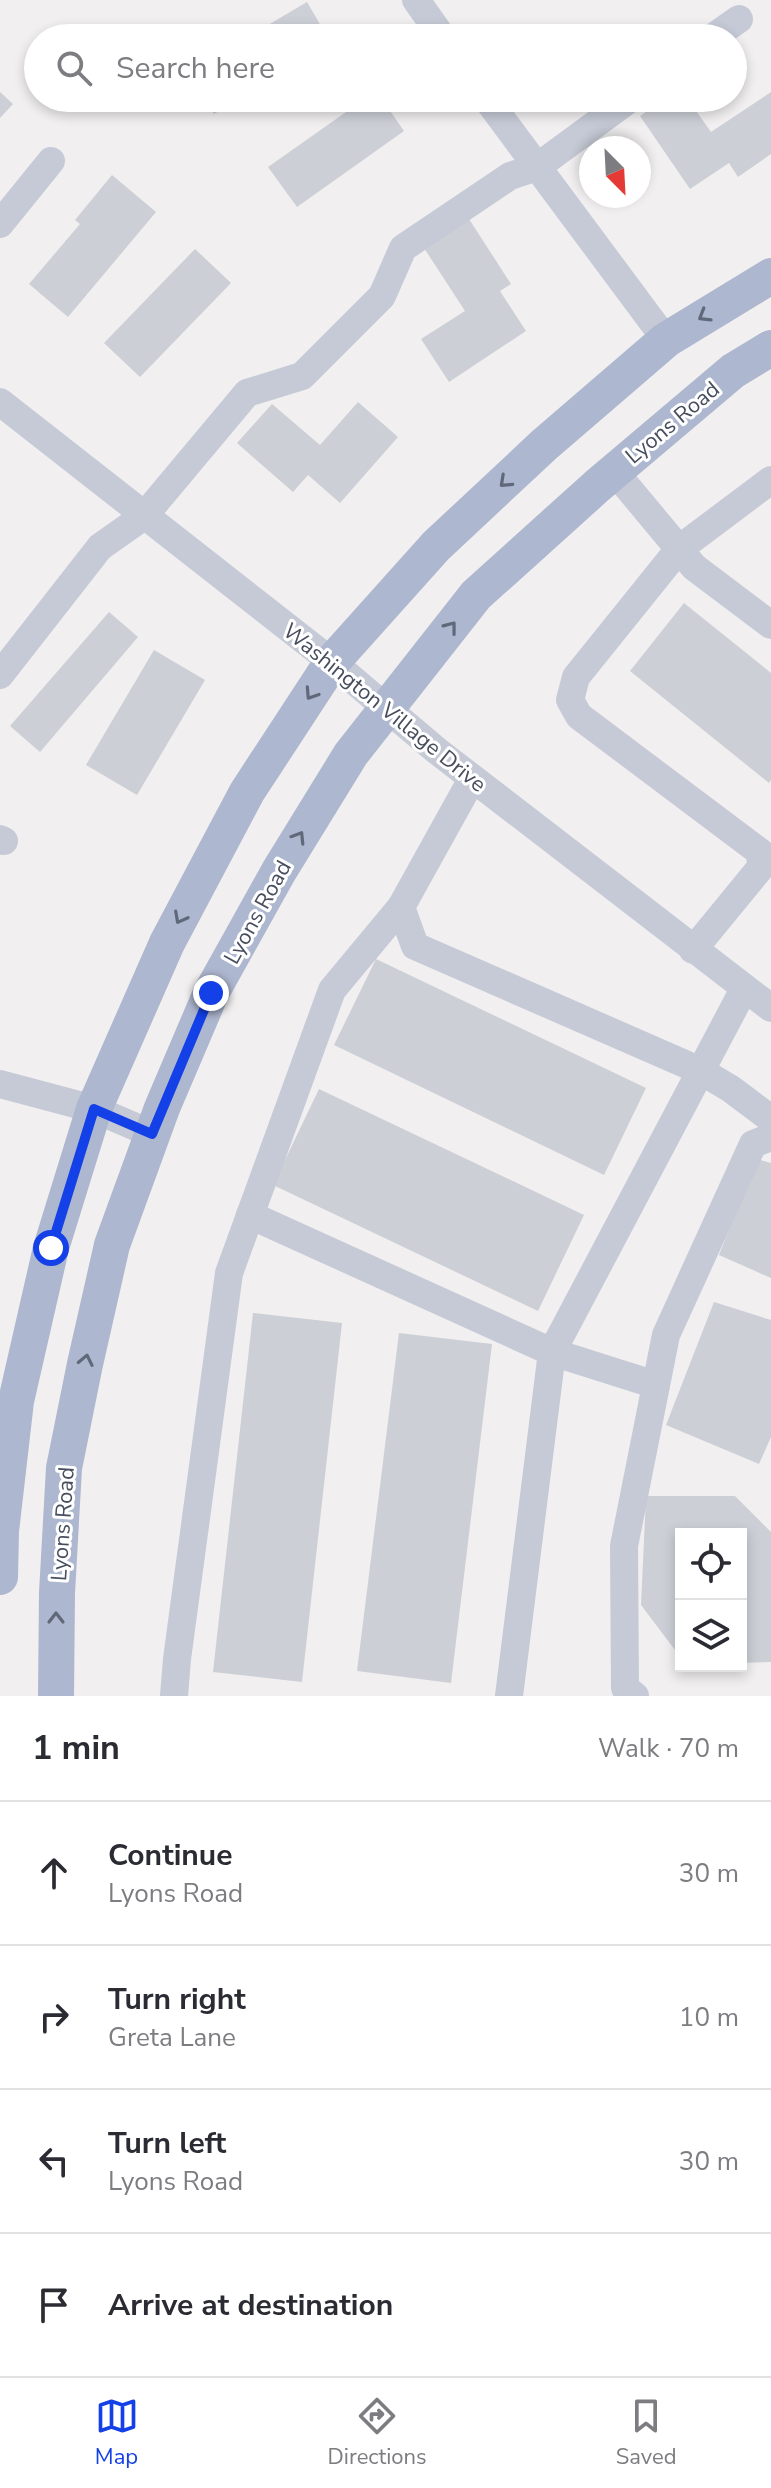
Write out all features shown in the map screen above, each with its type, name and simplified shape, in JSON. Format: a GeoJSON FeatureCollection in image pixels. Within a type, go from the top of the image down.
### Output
{"type":"FeatureCollection","features":[{"type":"Feature","properties":{"kind":"main road"},"geometry":{"type":"LineString","coordinates":[[0,1577],[1,1531],[16,1401],[51,1248],[94,1109],[167,943],[240,806],[332,662],[436,546],[544,445],[666,340],[771,276]]}},
{"type":"Feature","properties":{"kind":"main road","name":"Lyons Road"},"geometry":{"type":"LineString","coordinates":[[56,1696],[57,1593],[64,1468],[112,1245],[152,1134],[211,993],[279,871],[351,754],[476,595],[614,471],[733,371],[771,348]]}},
{"type":"Feature","properties":{"kind":"street"},"geometry":{"type":"LineString","coordinates":[[416,0],[433,24]]}},
{"type":"Feature","properties":{"kind":"street"},"geometry":{"type":"LineString","coordinates":[[732,24],[739,19]]}},
{"type":"Feature","properties":{"kind":"street"},"geometry":{"type":"LineString","coordinates":[[496,112],[666,340]]}},
{"type":"Feature","properties":{"kind":"street"},"geometry":{"type":"LineString","coordinates":[[0,675],[100,547],[144,516],[247,393],[302,376],[382,296],[403,248],[510,176],[537,167],[612,112]]}},
{"type":"Feature","properties":{"kind":"street"},"geometry":{"type":"LineString","coordinates":[[0,224],[51,161]]}},
{"type":"Feature","properties":{"kind":"street","name":"Washington Village Drive"},"geometry":{"type":"LineString","coordinates":[[0,402],[332,662],[472,779],[771,1008]]}},
{"type":"Feature","properties":{"kind":"street"},"geometry":{"type":"LineString","coordinates":[[614,471],[694,567],[771,625]]}},
{"type":"Feature","properties":{"kind":"street"},"geometry":{"type":"LineString","coordinates":[[693,950],[766,861],[760,852],[579,716],[570,700],[576,677],[679,549],[771,480]]}},
{"type":"Feature","properties":{"kind":"street"},"geometry":{"type":"LineString","coordinates":[[174,1696],[229,1273],[332,990],[401,907],[472,779]]}},
{"type":"Feature","properties":{"kind":"street"},"geometry":{"type":"LineString","coordinates":[[401,907],[415,946],[701,1071],[771,1119]]}},
{"type":"Feature","properties":{"kind":"street"},"geometry":{"type":"LineString","coordinates":[[508,1695],[552,1352],[744,989]]}},
{"type":"Feature","properties":{"kind":"street"},"geometry":{"type":"LineString","coordinates":[[0,1084],[94,1109],[152,1134]]}},
{"type":"Feature","properties":{"kind":"street"},"geometry":{"type":"LineString","coordinates":[[627,1693],[624,1546],[666,1335],[753,1144],[771,1137]]}},
{"type":"Feature","properties":{"kind":"street"},"geometry":{"type":"LineString","coordinates":[[250,1215],[552,1352],[656,1385]]}},
{"type":"Feature","properties":{"kind":"building"},"geometry":{"type":"Polygon","coordinates":[[[307,2],[320,24],[270,24],[307,2]]]}},
{"type":"Feature","properties":{"kind":"building"},"geometry":{"type":"Polygon","coordinates":[[[0,92],[13,104],[0,118],[0,92]]]}},
{"type":"Feature","properties":{"kind":"building"},"geometry":{"type":"Polygon","coordinates":[[[771,92],[771,154],[738,177],[729,163],[690,189],[640,116],[646,112],[697,112],[711,132],[741,112],[747,112],[747,108],[771,92]]]}},
{"type":"Feature","properties":{"kind":"building"},"geometry":{"type":"Polygon","coordinates":[[[346,112],[391,112],[404,131],[297,207],[268,167],[346,112]]]}},
{"type":"Feature","properties":{"kind":"building"},"geometry":{"type":"Polygon","coordinates":[[[112,175],[156,212],[68,317],[29,284],[80,224],[75,220],[112,175]]]}},
{"type":"Feature","properties":{"kind":"building"},"geometry":{"type":"Polygon","coordinates":[[[469,219],[511,284],[500,291],[526,331],[449,382],[421,339],[465,311],[424,248],[469,219]]]}},
{"type":"Feature","properties":{"kind":"building"},"geometry":{"type":"Polygon","coordinates":[[[195,249],[231,283],[140,377],[104,343],[195,249]]]}},
{"type":"Feature","properties":{"kind":"building"},"geometry":{"type":"Polygon","coordinates":[[[358,402],[398,437],[340,503],[308,475],[293,492],[237,443],[272,404],[320,445],[358,402]]]}},
{"type":"Feature","properties":{"kind":"building"},"geometry":{"type":"Polygon","coordinates":[[[684,603],[771,673],[769,783],[630,671],[684,603]]]}},
{"type":"Feature","properties":{"kind":"building"},"geometry":{"type":"Polygon","coordinates":[[[109,612],[138,637],[40,752],[10,726],[109,612]]]}},
{"type":"Feature","properties":{"kind":"building"},"geometry":{"type":"Polygon","coordinates":[[[154,650],[205,680],[137,795],[86,765],[154,650]]]}},
{"type":"Feature","properties":{"kind":"building"},"geometry":{"type":"Polygon","coordinates":[[[376,959],[646,1088],[604,1175],[334,1045],[376,959]]]}},
{"type":"Feature","properties":{"kind":"building"},"geometry":{"type":"Polygon","coordinates":[[[319,1089],[584,1215],[538,1311],[273,1185],[319,1089]]]}},
{"type":"Feature","properties":{"kind":"building"},"geometry":{"type":"Polygon","coordinates":[[[757,1159],[771,1163],[771,1278],[719,1255],[757,1159]]]}},
{"type":"Feature","properties":{"kind":"building"},"geometry":{"type":"Polygon","coordinates":[[[714,1302],[771,1320],[771,1437],[759,1464],[666,1425],[714,1302]]]}},
{"type":"Feature","properties":{"kind":"building"},"geometry":{"type":"Polygon","coordinates":[[[253,1313],[342,1323],[302,1682],[213,1672],[253,1313]]]}},
{"type":"Feature","properties":{"kind":"building"},"geometry":{"type":"Polygon","coordinates":[[[399,1333],[492,1344],[451,1683],[357,1671],[399,1333]]]}},
{"type":"Feature","properties":{"kind":"building"},"geometry":{"type":"Polygon","coordinates":[[[646,1496],[735,1496],[771,1532],[771,1662],[747,1663],[747,1528],[675,1528],[675,1650],[641,1605],[646,1496]]]}},
{"type":"Feature","properties":{"kind":"route"},"geometry":{"type":"LineString","coordinates":[[51,1248],[94,1109],[152,1134],[211,993]]}}]}
